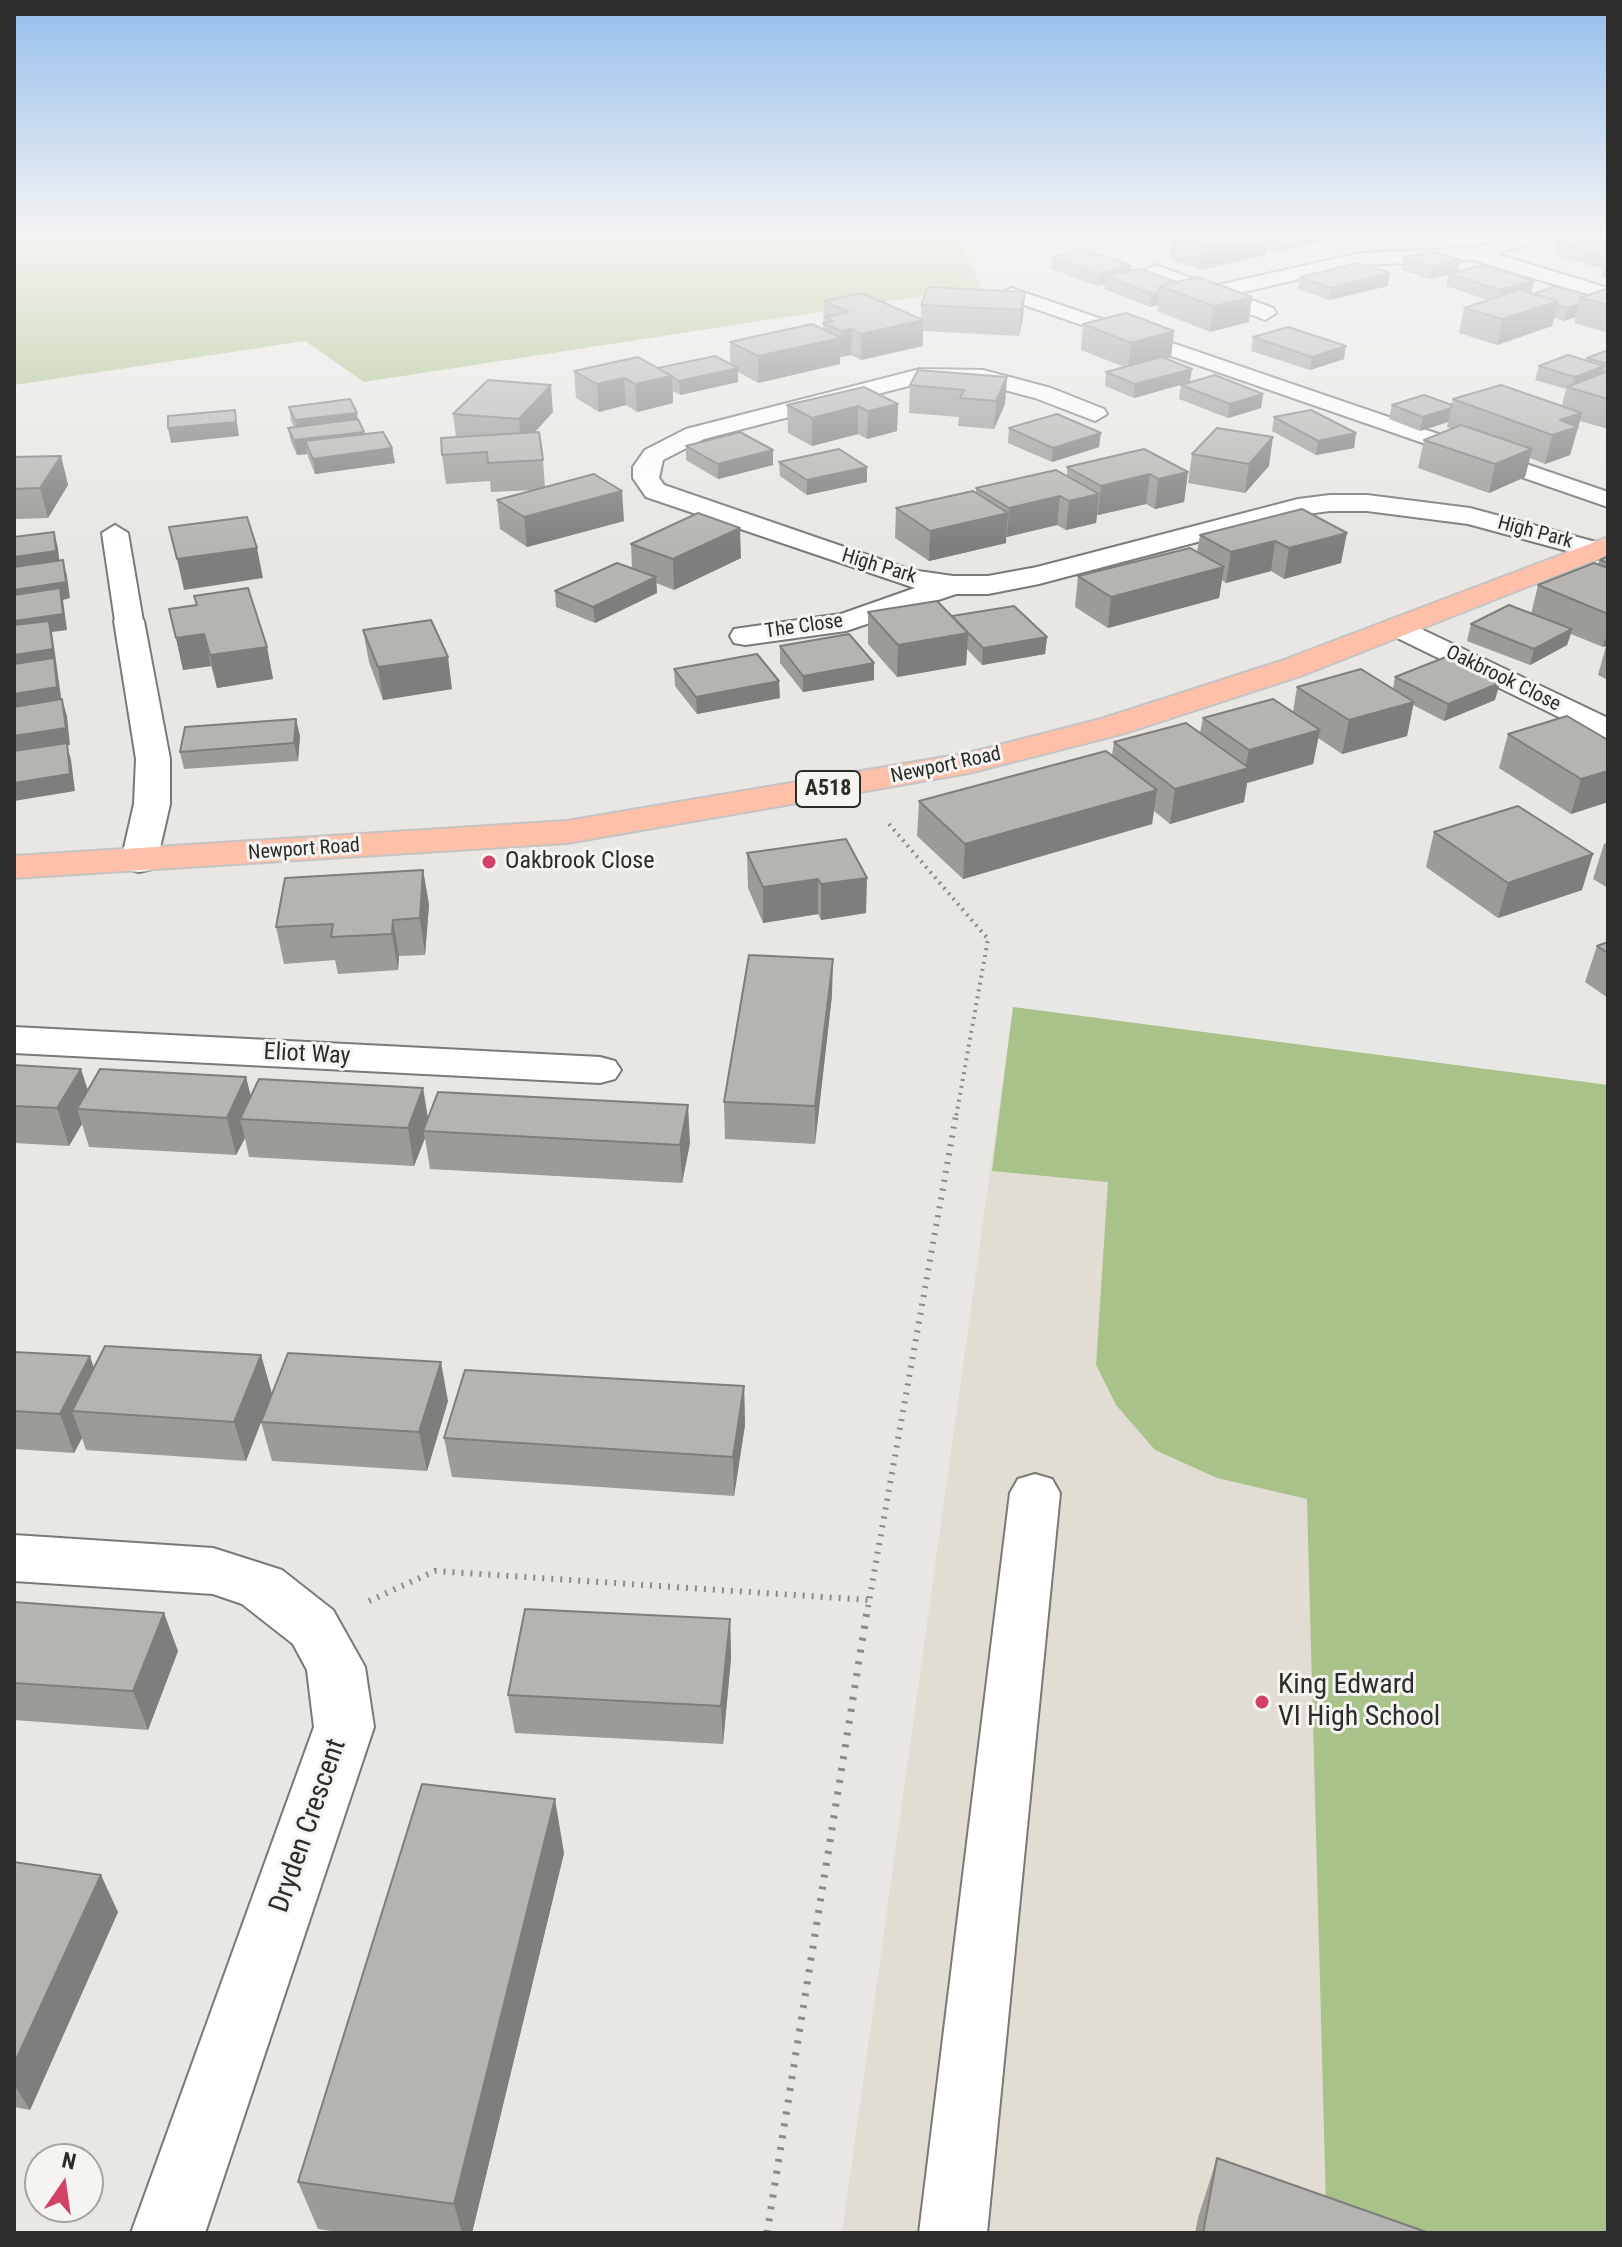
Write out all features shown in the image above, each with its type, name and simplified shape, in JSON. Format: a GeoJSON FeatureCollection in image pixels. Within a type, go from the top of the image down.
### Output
{"type":"FeatureCollection","features":[{"type":"Feature","properties":{"kind":"highway","name":"Newport Road"},"geometry":{"type":"LineString","coordinates":[[14,867],[567,832],[969,763],[1113,726],[1292,668],[1602,548]]}},
{"type":"Feature","properties":{"kind":"street","name":"High Park"},"geometry":{"type":"LineString","coordinates":[[1095,414],[1043,393],[983,377],[920,376],[695,434],[667,446],[646,467],[646,478],[655,491],[906,578],[953,585],[988,585],[1039,575],[1298,507],[1330,503],[1367,503],[1470,516],[1602,548]]}},
{"type":"Feature","properties":{"kind":"street","name":"The Close"},"geometry":{"type":"LineString","coordinates":[[745,636],[846,622],[953,585]]}},
{"type":"Feature","properties":{"kind":"street"},"geometry":{"type":"LineString","coordinates":[[129,621],[153,759],[152,804],[139,861]]}},
{"type":"Feature","properties":{"kind":"street","name":"Oakbrook Close"},"geometry":{"type":"LineString","coordinates":[[1398,627],[1608,731]]}},
{"type":"Feature","properties":{"kind":"street","name":"Eliot Way"},"geometry":{"type":"LineString","coordinates":[[14,1040],[600,1070]]}},
{"type":"Feature","properties":{"kind":"street","name":"Dryden Crescent"},"geometry":{"type":"LineString","coordinates":[[14,1558],[213,1571],[262,1587],[313,1627],[336,1667],[344,1727],[168,2233]]}},
{"type":"Feature","properties":{"kind":"lane"},"geometry":{"type":"LineString","coordinates":[[1141,339],[1608,500]]}},
{"type":"Feature","properties":{"kind":"lane"},"geometry":{"type":"LineString","coordinates":[[115,533],[129,621]]}},
{"type":"Feature","properties":{"kind":"lane"},"geometry":{"type":"LineString","coordinates":[[953,2233],[1035,1493]]}},
{"type":"Feature","properties":{"kind":"path"},"geometry":{"type":"LineString","coordinates":[[767,2233],[869,1600],[988,939],[881,815]]}},
{"type":"Feature","properties":{"kind":"path"},"geometry":{"type":"LineString","coordinates":[[313,1627],[435,1571],[869,1600]]}},
{"type":"Feature","properties":{"kind":"shaded area","name":"King Edward VI High School"},"geometry":{"type":"Polygon","coordinates":[[[1013,1007],[1608,1085],[1608,2233],[842,2233],[1013,1007]]]}},
{"type":"Feature","properties":{"kind":"green space"},"geometry":{"type":"Polygon","coordinates":[[[14,339],[644,339],[364,382],[305,341],[14,385],[14,339]]]}},
{"type":"Feature","properties":{"kind":"green space"},"geometry":{"type":"Polygon","coordinates":[[[1013,1007],[1608,1085],[1608,2233],[1396,2233],[1326,2206],[1307,1499],[1217,1478],[1155,1450],[1116,1405],[1096,1365],[1108,1182],[992,1171],[1013,1007]]]}},
{"type":"Feature","properties":{"kind":"building"},"geometry":{"type":"Polygon","coordinates":[[[744,339],[837,339],[758,356],[730,342],[744,339]]]}},
{"type":"Feature","properties":{"kind":"building"},"geometry":{"type":"Polygon","coordinates":[[[1121,339],[1146,339],[1131,343],[1121,339]]]}},
{"type":"Feature","properties":{"kind":"building"},"geometry":{"type":"Polygon","coordinates":[[[1258,339],[1324,339],[1346,346],[1312,357],[1258,339]]]}},
{"type":"Feature","properties":{"kind":"building"},"geometry":{"type":"Polygon","coordinates":[[[1608,350],[1608,364],[1587,358],[1608,350]]]}},
{"type":"Feature","properties":{"kind":"building"},"geometry":{"type":"Polygon","coordinates":[[[1568,355],[1604,366],[1575,377],[1539,366],[1568,355]]]}},
{"type":"Feature","properties":{"kind":"building"},"geometry":{"type":"Polygon","coordinates":[[[715,356],[738,368],[679,381],[658,368],[715,356]]]}},
{"type":"Feature","properties":{"kind":"building"},"geometry":{"type":"Polygon","coordinates":[[[638,357],[672,376],[635,384],[624,378],[597,384],[574,371],[638,357]]]}},
{"type":"Feature","properties":{"kind":"building"},"geometry":{"type":"Polygon","coordinates":[[[1162,357],[1192,369],[1135,384],[1106,372],[1162,357]]]}},
{"type":"Feature","properties":{"kind":"building"},"geometry":{"type":"Polygon","coordinates":[[[918,370],[1007,377],[996,401],[960,398],[964,390],[910,385],[918,370]]]}},
{"type":"Feature","properties":{"kind":"building"},"geometry":{"type":"Polygon","coordinates":[[[1606,372],[1608,399],[1567,387],[1606,372]]]}},
{"type":"Feature","properties":{"kind":"building"},"geometry":{"type":"Polygon","coordinates":[[[1215,375],[1263,394],[1230,404],[1181,385],[1215,375]]]}},
{"type":"Feature","properties":{"kind":"building"},"geometry":{"type":"Polygon","coordinates":[[[488,380],[551,385],[519,419],[453,414],[488,380]]]}},
{"type":"Feature","properties":{"kind":"building"},"geometry":{"type":"Polygon","coordinates":[[[1501,385],[1582,413],[1560,420],[1578,427],[1552,435],[1453,399],[1501,385]]]}},
{"type":"Feature","properties":{"kind":"building"},"geometry":{"type":"Polygon","coordinates":[[[864,387],[898,404],[868,411],[858,406],[812,418],[787,405],[864,387]]]}},
{"type":"Feature","properties":{"kind":"building"},"geometry":{"type":"Polygon","coordinates":[[[1424,395],[1452,405],[1451,408],[1423,417],[1392,405],[1424,395]]]}},
{"type":"Feature","properties":{"kind":"building"},"geometry":{"type":"Polygon","coordinates":[[[350,399],[357,413],[295,420],[289,407],[350,399]]]}},
{"type":"Feature","properties":{"kind":"building"},"geometry":{"type":"Polygon","coordinates":[[[235,410],[236,422],[168,428],[168,416],[235,410]]]}},
{"type":"Feature","properties":{"kind":"building"},"geometry":{"type":"Polygon","coordinates":[[[1311,410],[1356,433],[1318,441],[1274,417],[1311,410]]]}},
{"type":"Feature","properties":{"kind":"building"},"geometry":{"type":"Polygon","coordinates":[[[1057,414],[1101,433],[1053,448],[1009,428],[1057,414]]]}},
{"type":"Feature","properties":{"kind":"building"},"geometry":{"type":"Polygon","coordinates":[[[358,419],[364,432],[294,440],[288,428],[358,419]]]}},
{"type":"Feature","properties":{"kind":"building"},"geometry":{"type":"Polygon","coordinates":[[[1461,425],[1532,449],[1495,464],[1424,440],[1461,425]]]}},
{"type":"Feature","properties":{"kind":"building"},"geometry":{"type":"Polygon","coordinates":[[[1217,428],[1273,437],[1249,464],[1192,454],[1217,428]]]}},
{"type":"Feature","properties":{"kind":"building"},"geometry":{"type":"Polygon","coordinates":[[[383,432],[392,448],[313,459],[305,441],[383,432]]]}},
{"type":"Feature","properties":{"kind":"building"},"geometry":{"type":"Polygon","coordinates":[[[539,432],[543,460],[488,463],[487,452],[442,455],[441,438],[539,432]]]}},
{"type":"Feature","properties":{"kind":"building"},"geometry":{"type":"Polygon","coordinates":[[[740,432],[773,450],[718,464],[686,446],[740,432]]]}},
{"type":"Feature","properties":{"kind":"building"},"geometry":{"type":"Polygon","coordinates":[[[839,449],[867,467],[807,480],[779,462],[839,449]]]}},
{"type":"Feature","properties":{"kind":"building"},"geometry":{"type":"Polygon","coordinates":[[[1144,449],[1188,472],[1158,479],[1150,474],[1101,486],[1067,467],[1144,449]]]}},
{"type":"Feature","properties":{"kind":"building"},"geometry":{"type":"Polygon","coordinates":[[[61,456],[40,488],[14,489],[14,457],[61,456]]]}},
{"type":"Feature","properties":{"kind":"building"},"geometry":{"type":"Polygon","coordinates":[[[1056,470],[1099,494],[1069,501],[1060,496],[1009,508],[976,488],[1056,470]]]}},
{"type":"Feature","properties":{"kind":"building"},"geometry":{"type":"Polygon","coordinates":[[[594,474],[622,491],[524,517],[497,500],[594,474]]]}},
{"type":"Feature","properties":{"kind":"building"},"geometry":{"type":"Polygon","coordinates":[[[973,491],[1008,513],[930,531],[896,508],[973,491]]]}},
{"type":"Feature","properties":{"kind":"building"},"geometry":{"type":"Polygon","coordinates":[[[1302,509],[1347,533],[1289,548],[1275,541],[1231,552],[1200,535],[1302,509]]]}},
{"type":"Feature","properties":{"kind":"building"},"geometry":{"type":"Polygon","coordinates":[[[698,513],[740,528],[673,559],[631,544],[698,513]]]}},
{"type":"Feature","properties":{"kind":"building"},"geometry":{"type":"Polygon","coordinates":[[[247,517],[257,548],[177,559],[169,527],[247,517]]]}},
{"type":"Feature","properties":{"kind":"building"},"geometry":{"type":"Polygon","coordinates":[[[54,532],[56,551],[14,557],[14,537],[54,532]]]}},
{"type":"Feature","properties":{"kind":"building"},"geometry":{"type":"Polygon","coordinates":[[[1190,548],[1224,567],[1111,597],[1078,576],[1190,548]]]}},
{"type":"Feature","properties":{"kind":"building"},"geometry":{"type":"Polygon","coordinates":[[[63,560],[66,582],[14,590],[14,567],[63,560]]]}},
{"type":"Feature","properties":{"kind":"building"},"geometry":{"type":"Polygon","coordinates":[[[617,563],[656,577],[593,607],[555,591],[617,563]]]}},
{"type":"Feature","properties":{"kind":"building"},"geometry":{"type":"Polygon","coordinates":[[[1594,563],[1608,568],[1608,614],[1538,585],[1594,563]]]}},
{"type":"Feature","properties":{"kind":"building"},"geometry":{"type":"Polygon","coordinates":[[[60,588],[63,614],[14,621],[14,595],[60,588]]]}},
{"type":"Feature","properties":{"kind":"building"},"geometry":{"type":"Polygon","coordinates":[[[248,588],[267,647],[210,655],[204,634],[176,638],[169,609],[197,605],[194,596],[248,588]]]}},
{"type":"Feature","properties":{"kind":"building"},"geometry":{"type":"Polygon","coordinates":[[[937,601],[968,633],[898,645],[868,612],[937,601]]]}},
{"type":"Feature","properties":{"kind":"building"},"geometry":{"type":"Polygon","coordinates":[[[1509,605],[1572,629],[1534,649],[1471,624],[1509,605]]]}},
{"type":"Feature","properties":{"kind":"building"},"geometry":{"type":"Polygon","coordinates":[[[1014,606],[1047,637],[983,648],[952,616],[1014,606]]]}},
{"type":"Feature","properties":{"kind":"building"},"geometry":{"type":"Polygon","coordinates":[[[431,620],[448,657],[378,667],[363,630],[431,620]]]}},
{"type":"Feature","properties":{"kind":"building"},"geometry":{"type":"Polygon","coordinates":[[[49,621],[53,649],[14,655],[14,625],[49,621]]]}},
{"type":"Feature","properties":{"kind":"building"},"geometry":{"type":"Polygon","coordinates":[[[849,634],[874,663],[803,676],[780,646],[849,634]]]}},
{"type":"Feature","properties":{"kind":"building"},"geometry":{"type":"Polygon","coordinates":[[[757,654],[779,681],[696,697],[674,669],[757,654]]]}},
{"type":"Feature","properties":{"kind":"building"},"geometry":{"type":"Polygon","coordinates":[[[1446,657],[1500,683],[1448,704],[1395,677],[1446,657]]]}},
{"type":"Feature","properties":{"kind":"building"},"geometry":{"type":"Polygon","coordinates":[[[54,658],[57,687],[14,694],[14,664],[54,658]]]}},
{"type":"Feature","properties":{"kind":"building"},"geometry":{"type":"Polygon","coordinates":[[[1361,669],[1414,702],[1349,720],[1297,687],[1361,669]]]}},
{"type":"Feature","properties":{"kind":"building"},"geometry":{"type":"Polygon","coordinates":[[[62,699],[66,728],[14,736],[14,707],[62,699]]]}},
{"type":"Feature","properties":{"kind":"building"},"geometry":{"type":"Polygon","coordinates":[[[1273,699],[1320,730],[1249,750],[1203,718],[1273,699]]]}},
{"type":"Feature","properties":{"kind":"building"},"geometry":{"type":"Polygon","coordinates":[[[1567,716],[1608,740],[1608,771],[1581,779],[1508,734],[1567,716]]]}},
{"type":"Feature","properties":{"kind":"building"},"geometry":{"type":"Polygon","coordinates":[[[296,719],[294,743],[180,752],[185,727],[296,719]]]}},
{"type":"Feature","properties":{"kind":"building"},"geometry":{"type":"Polygon","coordinates":[[[1186,723],[1249,768],[1175,789],[1114,742],[1186,723]]]}},
{"type":"Feature","properties":{"kind":"building"},"geometry":{"type":"Polygon","coordinates":[[[67,743],[70,774],[14,783],[14,751],[67,743]]]}},
{"type":"Feature","properties":{"kind":"building"},"geometry":{"type":"Polygon","coordinates":[[[1106,751],[1157,790],[965,844],[919,801],[1106,751]]]}},
{"type":"Feature","properties":{"kind":"building"},"geometry":{"type":"Polygon","coordinates":[[[1518,806],[1593,854],[1508,883],[1434,832],[1518,806]]]}},
{"type":"Feature","properties":{"kind":"building"},"geometry":{"type":"Polygon","coordinates":[[[846,839],[867,878],[821,884],[818,879],[763,887],[747,853],[846,839]]]}},
{"type":"Feature","properties":{"kind":"building"},"geometry":{"type":"Polygon","coordinates":[[[423,870],[420,918],[393,920],[392,934],[331,937],[333,924],[276,927],[285,878],[423,870]]]}},
{"type":"Feature","properties":{"kind":"building"},"geometry":{"type":"Polygon","coordinates":[[[1608,942],[1608,953],[1597,946],[1608,942]]]}},
{"type":"Feature","properties":{"kind":"building"},"geometry":{"type":"Polygon","coordinates":[[[749,955],[833,959],[815,1106],[724,1102],[749,955]]]}},
{"type":"Feature","properties":{"kind":"building"},"geometry":{"type":"Polygon","coordinates":[[[14,1065],[81,1069],[57,1108],[14,1106],[14,1065]]]}},
{"type":"Feature","properties":{"kind":"building"},"geometry":{"type":"Polygon","coordinates":[[[100,1069],[246,1077],[227,1118],[77,1109],[100,1069]]]}},
{"type":"Feature","properties":{"kind":"building"},"geometry":{"type":"Polygon","coordinates":[[[259,1079],[423,1088],[408,1128],[240,1119],[259,1079]]]}},
{"type":"Feature","properties":{"kind":"building"},"geometry":{"type":"Polygon","coordinates":[[[438,1092],[688,1105],[680,1145],[423,1131],[438,1092]]]}},
{"type":"Feature","properties":{"kind":"building"},"geometry":{"type":"Polygon","coordinates":[[[105,1346],[261,1355],[234,1422],[72,1411],[105,1346]]]}},
{"type":"Feature","properties":{"kind":"building"},"geometry":{"type":"Polygon","coordinates":[[[14,1352],[90,1356],[60,1414],[14,1411],[14,1352]]]}},
{"type":"Feature","properties":{"kind":"building"},"geometry":{"type":"Polygon","coordinates":[[[288,1353],[441,1362],[419,1432],[261,1422],[288,1353]]]}},
{"type":"Feature","properties":{"kind":"building"},"geometry":{"type":"Polygon","coordinates":[[[465,1370],[744,1386],[733,1457],[444,1438],[465,1370]]]}},
{"type":"Feature","properties":{"kind":"building"},"geometry":{"type":"Polygon","coordinates":[[[14,1602],[164,1613],[133,1691],[14,1683],[14,1602]]]}},
{"type":"Feature","properties":{"kind":"building"},"geometry":{"type":"Polygon","coordinates":[[[525,1609],[730,1619],[721,1706],[508,1695],[525,1609]]]}},
{"type":"Feature","properties":{"kind":"building"},"geometry":{"type":"Polygon","coordinates":[[[422,1784],[555,1799],[454,2204],[298,2182],[422,1784]]]}},
{"type":"Feature","properties":{"kind":"building"},"geometry":{"type":"Polygon","coordinates":[[[14,1862],[101,1875],[14,2064],[14,1862]]]}},
{"type":"Feature","properties":{"kind":"building"},"geometry":{"type":"Polygon","coordinates":[[[1217,2158],[1429,2233],[1203,2233],[1217,2158]]]}},
{"type":"Feature","properties":{"kind":"place","name":"Oakbrook Close"},"geometry":{"type":"Point","coordinates":[489,862]}},
{"type":"Feature","properties":{"kind":"place","name":"King Edward VI High School"},"geometry":{"type":"Point","coordinates":[1262,1702]}}]}
